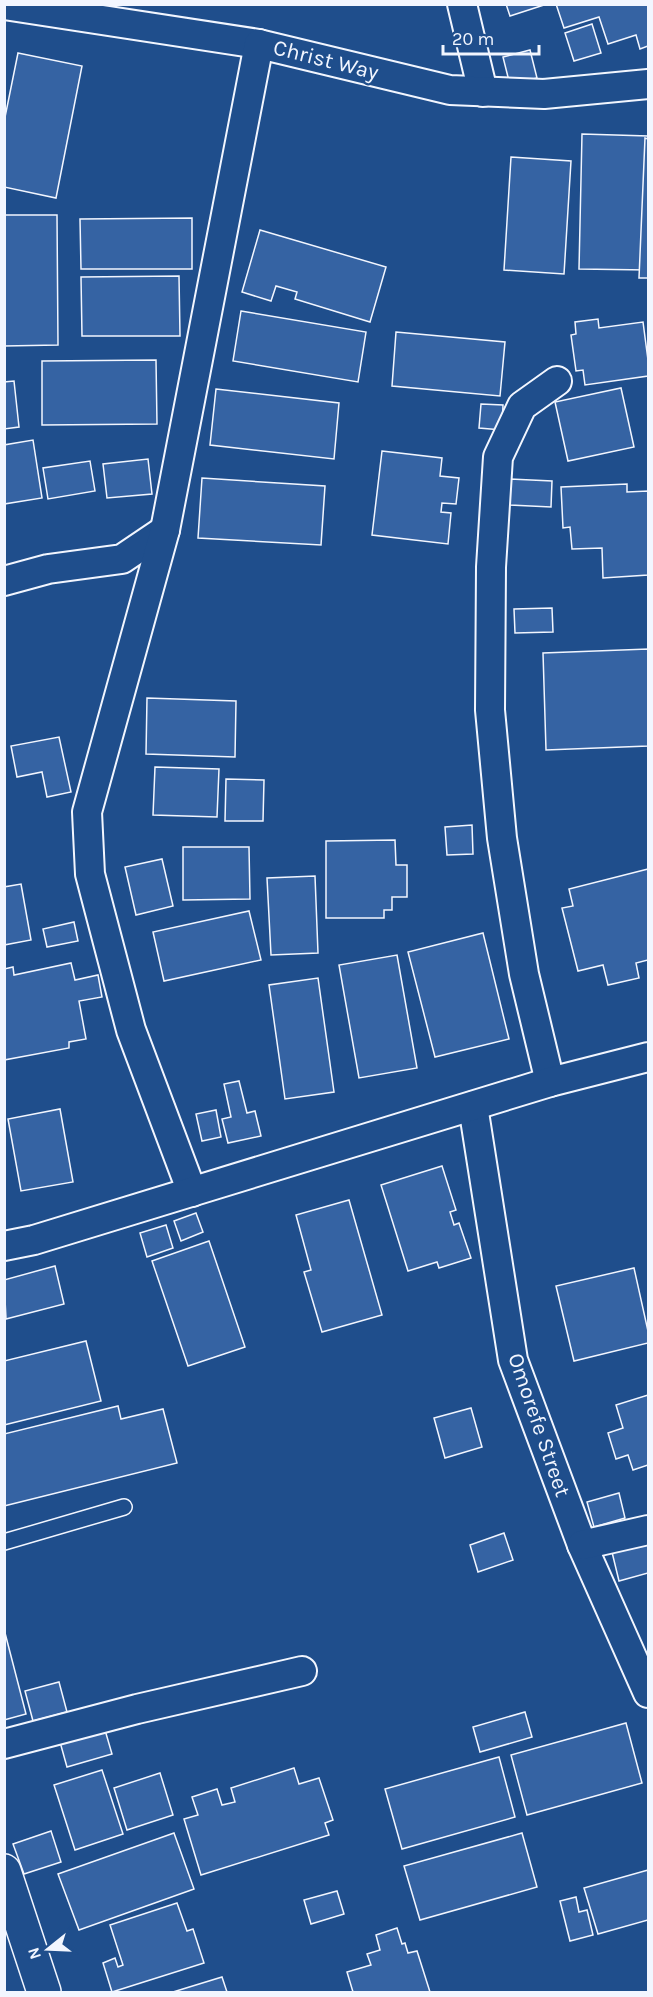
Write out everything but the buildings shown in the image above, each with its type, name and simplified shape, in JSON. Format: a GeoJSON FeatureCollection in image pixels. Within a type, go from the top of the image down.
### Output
{"type":"FeatureCollection","features":[{"type":"Feature","properties":{"kind":"street"},"geometry":{"type":"LineString","coordinates":[[462,4],[483,92]]}},
{"type":"Feature","properties":{"kind":"street","name":"Christ Way"},"geometry":{"type":"LineString","coordinates":[[4,5],[259,44],[450,90],[543,94],[648,84]]}},
{"type":"Feature","properties":{"kind":"street"},"geometry":{"type":"LineString","coordinates":[[192,1192],[131,1030],[90,874],[87,812],[165,530],[259,44]]}},
{"type":"Feature","properties":{"kind":"street"},"geometry":{"type":"LineString","coordinates":[[550,1082],[524,974],[502,838],[490,710],[491,579],[498,457],[522,406],[557,381]]}},
{"type":"Feature","properties":{"kind":"street"},"geometry":{"type":"LineString","coordinates":[[4,581],[48,569],[122,559],[165,530]]}},
{"type":"Feature","properties":{"kind":"street"},"geometry":{"type":"LineString","coordinates":[[4,1246],[34,1240],[550,1082],[648,1057]]}},
{"type":"Feature","properties":{"kind":"street","name":"Omorefe Street"},"geometry":{"type":"LineString","coordinates":[[473,1107],[513,1360],[582,1545],[648,1690]]}},
{"type":"Feature","properties":{"kind":"street"},"geometry":{"type":"LineString","coordinates":[[582,1545],[648,1530]]}},
{"type":"Feature","properties":{"kind":"street"},"geometry":{"type":"LineString","coordinates":[[4,1744],[137,1709],[302,1671]]}},
{"type":"Feature","properties":{"kind":"street"},"geometry":{"type":"LineString","coordinates":[[4,1871],[44,1992]]}},
{"type":"Feature","properties":{"kind":"lane"},"geometry":{"type":"LineString","coordinates":[[4,1542],[124,1507]]}}]}
